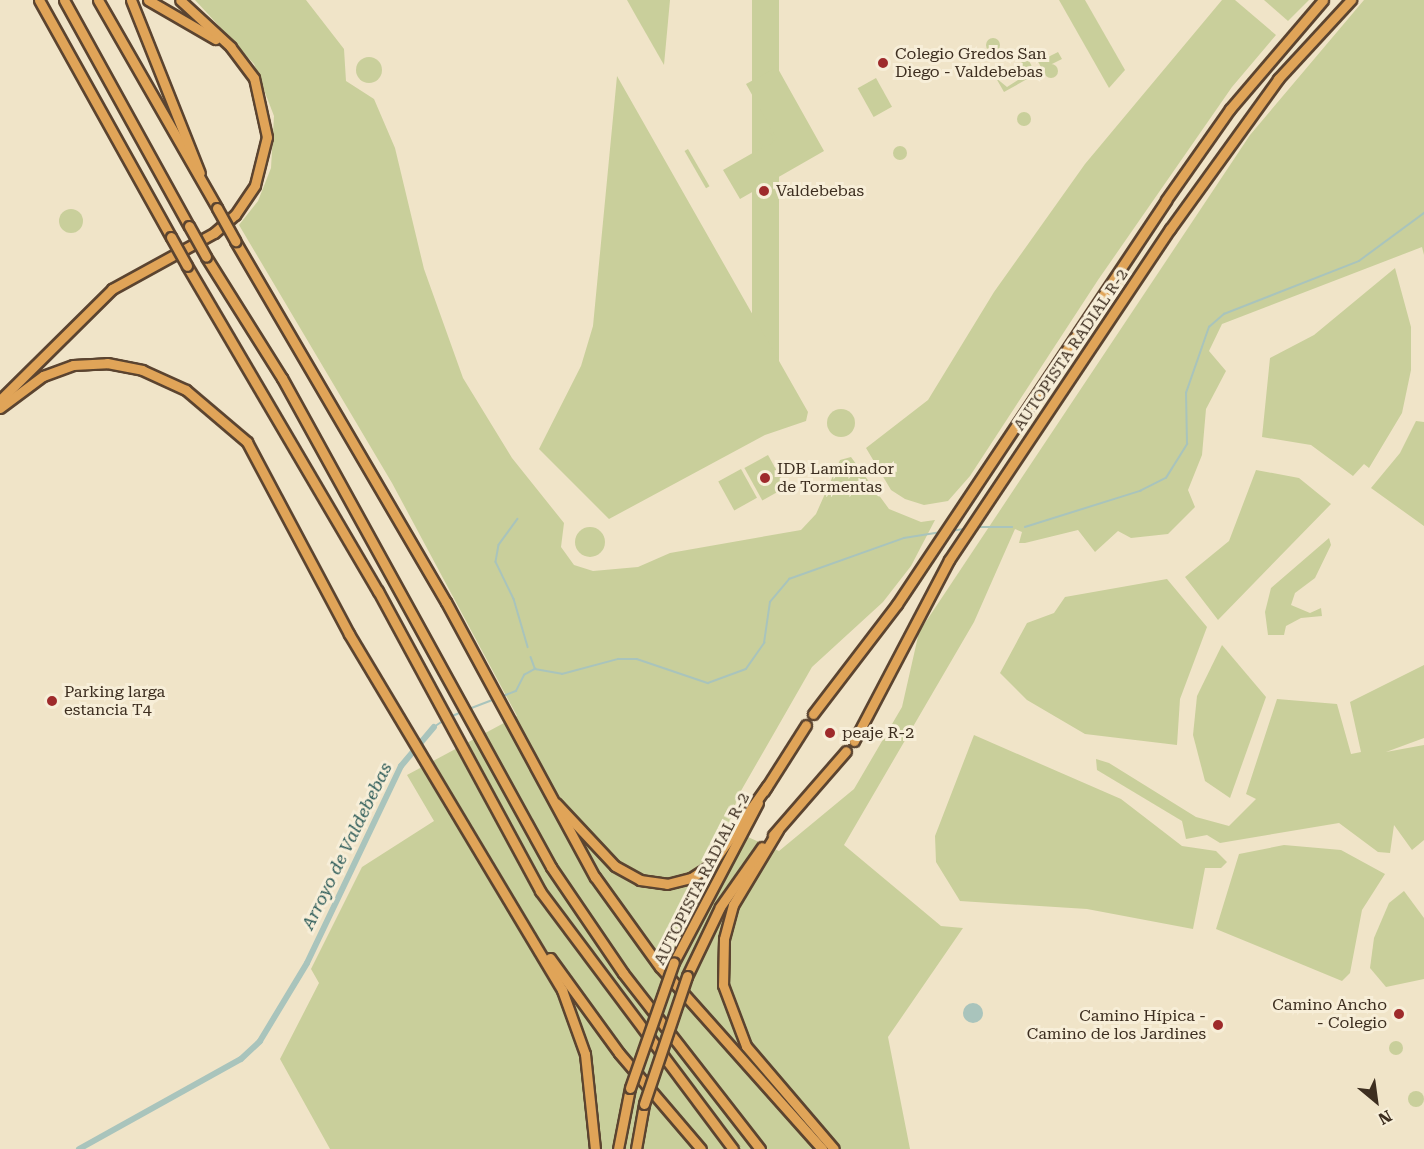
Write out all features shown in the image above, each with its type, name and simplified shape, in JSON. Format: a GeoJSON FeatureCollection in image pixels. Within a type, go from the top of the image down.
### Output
{"type":"FeatureCollection","features":[{"type":"Feature","properties":{"kind":"highway"},"geometry":{"type":"LineString","coordinates":[[39,0],[187,266],[404,641],[459,745],[569,935],[733,1149]]}},
{"type":"Feature","properties":{"kind":"highway"},"geometry":{"type":"LineString","coordinates":[[64,0],[206,257],[282,378],[424,630],[478,735],[585,919],[760,1149]]}},
{"type":"Feature","properties":{"kind":"highway"},"geometry":{"type":"LineString","coordinates":[[98,0],[481,666],[574,843],[636,936],[820,1149]]}},
{"type":"Feature","properties":{"kind":"highway"},"geometry":{"type":"LineString","coordinates":[[131,0],[217,208]]}},
{"type":"Feature","properties":{"kind":"highway"},"geometry":{"type":"LineString","coordinates":[[148,0],[220,42],[259,90]]}},
{"type":"Feature","properties":{"kind":"highway"},"geometry":{"type":"LineString","coordinates":[[0,400],[112,289],[214,233],[246,202],[266,149],[259,90],[240,56],[180,0]]}},
{"type":"Feature","properties":{"kind":"highway","name":"AUTOPISTA RADIAL R-2"},"geometry":{"type":"LineString","coordinates":[[813,714],[933,550],[1172,191],[1238,100],[1323,0]]}},
{"type":"Feature","properties":{"kind":"highway","name":"AUTOPISTA RADIAL R-2"},"geometry":{"type":"LineString","coordinates":[[854,741],[949,560],[1227,146],[1286,71],[1351,0]]}},
{"type":"Feature","properties":{"kind":"highway"},"geometry":{"type":"LineString","coordinates":[[0,390],[52,347]]}},
{"type":"Feature","properties":{"kind":"highway"},"geometry":{"type":"LineString","coordinates":[[0,408],[43,376],[90,363],[142,370],[204,401],[260,461],[398,716],[493,870],[588,1012],[701,1149]]}},
{"type":"Feature","properties":{"kind":"highway","name":"AUTOPISTA RADIAL R-2"},"geometry":{"type":"LineString","coordinates":[[618,1149],[630,1088],[674,962],[767,786],[806,725]]}},
{"type":"Feature","properties":{"kind":"highway","name":"AUTOPISTA RADIAL R-2"},"geometry":{"type":"LineString","coordinates":[[636,1149],[644,1104],[687,976],[720,907],[749,860],[846,752]]}},
{"type":"Feature","properties":{"kind":"highway"},"geometry":{"type":"LineString","coordinates":[[533,768],[592,846],[628,874],[653,883],[686,880],[708,868],[767,786]]}},
{"type":"Feature","properties":{"kind":"highway"},"geometry":{"type":"LineString","coordinates":[[777,830],[733,904],[724,939],[723,985],[746,1046],[834,1149]]}},
{"type":"Feature","properties":{"kind":"highway"},"geometry":{"type":"LineString","coordinates":[[493,870],[578,1028],[591,1081],[595,1149]]}},
{"type":"Feature","properties":{"kind":"highway"},"geometry":{"type":"LineString","coordinates":[[663,1103],[706,1149]]}},
{"type":"Feature","properties":{"kind":"green space"},"geometry":{"type":"Polygon","coordinates":[[[195,0],[306,0],[344,49],[346,81],[374,99],[395,148],[424,269],[463,378],[512,458],[564,523],[561,547],[574,565],[593,571],[638,567],[670,553],[801,530],[816,514],[840,460],[851,457],[889,509],[921,522],[935,520],[911,566],[883,602],[812,667],[738,796],[728,828],[779,851],[854,789],[902,707],[919,632],[1250,135],[1364,0],[1424,0],[1424,255],[1422,247],[1222,324],[1209,351],[1226,371],[1206,409],[1202,455],[1188,490],[1195,507],[1168,534],[1131,538],[1118,531],[1095,552],[1078,530],[1019,543],[1022,532],[1015,529],[974,622],[844,845],[941,926],[963,928],[888,1037],[910,1149],[330,1149],[280,1059],[319,983],[311,969],[362,867],[434,821],[407,775],[517,716],[392,483],[239,225],[258,201],[271,168],[274,116],[254,64],[195,0]]]}},
{"type":"Feature","properties":{"kind":"green space"},"geometry":{"type":"Polygon","coordinates":[[[627,0],[670,0],[664,65],[636,16],[627,0]]]}},
{"type":"Feature","properties":{"kind":"green space"},"geometry":{"type":"Polygon","coordinates":[[[752,0],[779,0],[779,377],[752,377],[752,0]]]}},
{"type":"Feature","properties":{"kind":"green space"},"geometry":{"type":"Polygon","coordinates":[[[1059,0],[1085,0],[1125,70],[1109,88],[1059,0]]]}},
{"type":"Feature","properties":{"kind":"green space"},"geometry":{"type":"Polygon","coordinates":[[[1222,0],[1235,0],[1276,35],[1232,87],[1098,280],[970,476],[948,501],[924,505],[905,499],[891,490],[866,448],[928,400],[994,292],[1085,164],[1222,0]]]}},
{"type":"Feature","properties":{"kind":"green space"},"geometry":{"type":"Polygon","coordinates":[[[1264,0],[1309,0],[1288,21],[1264,0]]]}},
{"type":"Feature","properties":{"kind":"green space"},"geometry":{"type":"Polygon","coordinates":[[[993,38],[998,40],[1000,45],[998,50],[993,52],[988,50],[986,45],[988,40],[993,38]]]}},
{"type":"Feature","properties":{"kind":"green space"},"geometry":{"type":"Polygon","coordinates":[[[1038,48],[1044,59],[1058,52],[1062,59],[1042,69],[1034,54],[1026,55],[1038,48]]]}},
{"type":"Feature","properties":{"kind":"green space"},"geometry":{"type":"Polygon","coordinates":[[[369,57],[379,60],[382,70],[379,80],[369,83],[359,80],[356,70],[359,60],[369,57]]]}},
{"type":"Feature","properties":{"kind":"green space"},"geometry":{"type":"Polygon","coordinates":[[[1028,59],[1036,74],[1004,92],[996,78],[1007,87],[1018,80],[1012,68],[1028,59]]]}},
{"type":"Feature","properties":{"kind":"green space"},"geometry":{"type":"Polygon","coordinates":[[[1051,64],[1056,66],[1058,71],[1056,76],[1051,78],[1046,76],[1044,71],[1046,66],[1051,64]]]}},
{"type":"Feature","properties":{"kind":"green space"},"geometry":{"type":"Polygon","coordinates":[[[777,67],[824,151],[740,199],[723,170],[777,139],[746,84],[777,67]]]}},
{"type":"Feature","properties":{"kind":"green space"},"geometry":{"type":"Polygon","coordinates":[[[617,76],[808,412],[806,421],[765,435],[609,519],[539,449],[581,366],[593,326],[617,76]]]}},
{"type":"Feature","properties":{"kind":"green space"},"geometry":{"type":"Polygon","coordinates":[[[876,78],[892,107],[874,117],[858,88],[876,78]]]}},
{"type":"Feature","properties":{"kind":"green space"},"geometry":{"type":"Polygon","coordinates":[[[1024,112],[1029,114],[1031,119],[1029,124],[1024,126],[1019,124],[1017,119],[1019,114],[1024,112]]]}},
{"type":"Feature","properties":{"kind":"green space"},"geometry":{"type":"Polygon","coordinates":[[[763,132],[769,132],[773,139],[769,146],[763,146],[759,142],[759,136],[763,132]]]}},
{"type":"Feature","properties":{"kind":"green space"},"geometry":{"type":"Polygon","coordinates":[[[900,146],[905,148],[907,153],[905,158],[900,160],[895,158],[893,153],[895,148],[900,146]]]}},
{"type":"Feature","properties":{"kind":"green space"},"geometry":{"type":"Polygon","coordinates":[[[688,149],[710,186],[706,188],[685,151],[688,149]]]}},
{"type":"Feature","properties":{"kind":"green space"},"geometry":{"type":"Polygon","coordinates":[[[71,209],[79,213],[83,221],[79,229],[71,233],[63,229],[59,221],[63,213],[71,209]]]}},
{"type":"Feature","properties":{"kind":"green space"},"geometry":{"type":"Polygon","coordinates":[[[1395,268],[1411,327],[1411,370],[1402,413],[1369,468],[1364,464],[1353,476],[1311,445],[1262,437],[1270,358],[1314,335],[1395,268]]]}},
{"type":"Feature","properties":{"kind":"green space"},"geometry":{"type":"Polygon","coordinates":[[[841,409],[851,413],[855,423],[851,433],[841,437],[831,433],[827,423],[831,413],[841,409]]]}},
{"type":"Feature","properties":{"kind":"green space"},"geometry":{"type":"Polygon","coordinates":[[[1416,421],[1424,422],[1424,526],[1371,488],[1400,453],[1416,421]]]}},
{"type":"Feature","properties":{"kind":"green space","name":"IDB Laminador de Tormentas"},"geometry":{"type":"Polygon","coordinates":[[[768,455],[786,487],[762,500],[744,468],[768,455]]]}},
{"type":"Feature","properties":{"kind":"green space","name":"IDB Laminador de Tormentas"},"geometry":{"type":"Polygon","coordinates":[[[741,469],[757,498],[734,510],[718,482],[741,469]]]}},
{"type":"Feature","properties":{"kind":"green space"},"geometry":{"type":"Polygon","coordinates":[[[1256,470],[1299,478],[1331,504],[1218,620],[1185,577],[1229,541],[1256,470]]]}},
{"type":"Feature","properties":{"kind":"green space"},"geometry":{"type":"Polygon","coordinates":[[[590,527],[601,531],[605,542],[601,553],[590,557],[579,553],[575,542],[579,531],[590,527]]]}},
{"type":"Feature","properties":{"kind":"green space"},"geometry":{"type":"Polygon","coordinates":[[[1329,538],[1331,545],[1315,578],[1295,593],[1291,605],[1310,613],[1321,608],[1322,616],[1301,618],[1286,626],[1284,635],[1268,635],[1265,612],[1271,588],[1329,538]]]}},
{"type":"Feature","properties":{"kind":"green space"},"geometry":{"type":"Polygon","coordinates":[[[1167,579],[1207,627],[1180,699],[1177,745],[1085,734],[1027,700],[1000,673],[1027,623],[1054,613],[1065,597],[1167,579]]]}},
{"type":"Feature","properties":{"kind":"green space"},"geometry":{"type":"Polygon","coordinates":[[[1222,645],[1266,697],[1230,798],[1205,781],[1193,735],[1197,696],[1222,645]]]}},
{"type":"Feature","properties":{"kind":"green space"},"geometry":{"type":"Polygon","coordinates":[[[1424,665],[1424,738],[1386,752],[1424,745],[1424,840],[1412,850],[1394,825],[1390,853],[1378,852],[1339,823],[1220,843],[1207,835],[1186,839],[1182,821],[1097,770],[1096,759],[1109,763],[1196,817],[1229,826],[1256,799],[1246,794],[1277,699],[1337,704],[1351,754],[1361,752],[1350,702],[1424,665]]]}},
{"type":"Feature","properties":{"kind":"green space"},"geometry":{"type":"Polygon","coordinates":[[[974,735],[1121,799],[1182,846],[1216,851],[1227,862],[1221,868],[1205,868],[1193,929],[1087,909],[960,901],[936,862],[935,836],[974,735]]]}},
{"type":"Feature","properties":{"kind":"green space"},"geometry":{"type":"Polygon","coordinates":[[[1284,845],[1341,850],[1385,874],[1362,910],[1350,973],[1342,981],[1216,929],[1239,854],[1284,845]]]}},
{"type":"Feature","properties":{"kind":"green space"},"geometry":{"type":"Polygon","coordinates":[[[1404,891],[1424,918],[1424,979],[1386,987],[1370,968],[1374,938],[1389,903],[1404,891]]]}},
{"type":"Feature","properties":{"kind":"green space"},"geometry":{"type":"Polygon","coordinates":[[[1393,1041],[1399,1041],[1403,1048],[1399,1055],[1393,1055],[1389,1051],[1389,1045],[1393,1041]]]}},
{"type":"Feature","properties":{"kind":"green space"},"geometry":{"type":"Polygon","coordinates":[[[1413,1091],[1419,1091],[1424,1099],[1422,1105],[1413,1107],[1408,1102],[1408,1096],[1413,1091]]]}},
{"type":"Feature","properties":{"kind":"water"},"geometry":{"type":"Polygon","coordinates":[[[969,1003],[977,1003],[983,1009],[983,1017],[977,1023],[969,1023],[963,1017],[963,1009],[969,1003]]]}},
{"type":"Feature","properties":{"kind":"waterway","name":"Arroyo de Valdebebas"},"geometry":{"type":"LineString","coordinates":[[1025,527],[1140,491],[1166,478],[1187,444],[1186,393],[1209,327],[1224,314],[1359,261],[1424,213]]}},
{"type":"Feature","properties":{"kind":"waterway"},"geometry":{"type":"LineString","coordinates":[[518,519],[499,545],[496,562],[514,599],[528,647]]}},
{"type":"Feature","properties":{"kind":"waterway","name":"Arroyo de Valdebebas"},"geometry":{"type":"LineString","coordinates":[[974,527],[1012,527]]}},
{"type":"Feature","properties":{"kind":"waterway","name":"Arroyo de Valdebebas"},"geometry":{"type":"LineString","coordinates":[[951,531],[964,529]]}},
{"type":"Feature","properties":{"kind":"waterway","name":"Arroyo de Valdebebas"},"geometry":{"type":"LineString","coordinates":[[503,696],[516,691],[524,675],[535,669],[562,674],[618,659],[637,659],[708,683],[746,669],[764,643],[770,602],[789,579],[904,538],[940,532]]}},
{"type":"Feature","properties":{"kind":"waterway"},"geometry":{"type":"LineString","coordinates":[[531,657],[535,668]]}},
{"type":"Feature","properties":{"kind":"waterway","name":"Arroyo de Valdebebas"},"geometry":{"type":"LineString","coordinates":[[469,709],[493,700]]}},
{"type":"Feature","properties":{"kind":"waterway","name":"Arroyo de Valdebebas"},"geometry":{"type":"LineString","coordinates":[[450,717],[462,712]]}},
{"type":"Feature","properties":{"kind":"waterway","name":"Arroyo de Valdebebas"},"geometry":{"type":"LineString","coordinates":[[434,727],[443,721]]}},
{"type":"Feature","properties":{"kind":"waterway","name":"Arroyo de Valdebebas"},"geometry":{"type":"LineString","coordinates":[[79,1149],[241,1059],[260,1041],[307,963],[401,766],[434,727]]}},
{"type":"Feature","properties":{"kind":"place","name":"Colegio Gredos San Diego - Valdebebas"},"geometry":{"type":"Point","coordinates":[883,63]}},
{"type":"Feature","properties":{"kind":"place","name":"Valdebebas"},"geometry":{"type":"Point","coordinates":[764,191]}},
{"type":"Feature","properties":{"kind":"place","name":"IDB Laminador de Tormentas"},"geometry":{"type":"Point","coordinates":[765,478]}},
{"type":"Feature","properties":{"kind":"place","name":"Parking larga estancia T4"},"geometry":{"type":"Point","coordinates":[52,701]}},
{"type":"Feature","properties":{"kind":"place","name":"peaje R-2"},"geometry":{"type":"Point","coordinates":[830,733]}},
{"type":"Feature","properties":{"kind":"place","name":"Camino Ancho - Colegio"},"geometry":{"type":"Point","coordinates":[1399,1014]}},
{"type":"Feature","properties":{"kind":"place","name":"Camino Hípica - Camino de los Jardines"},"geometry":{"type":"Point","coordinates":[1218,1025]}}]}
